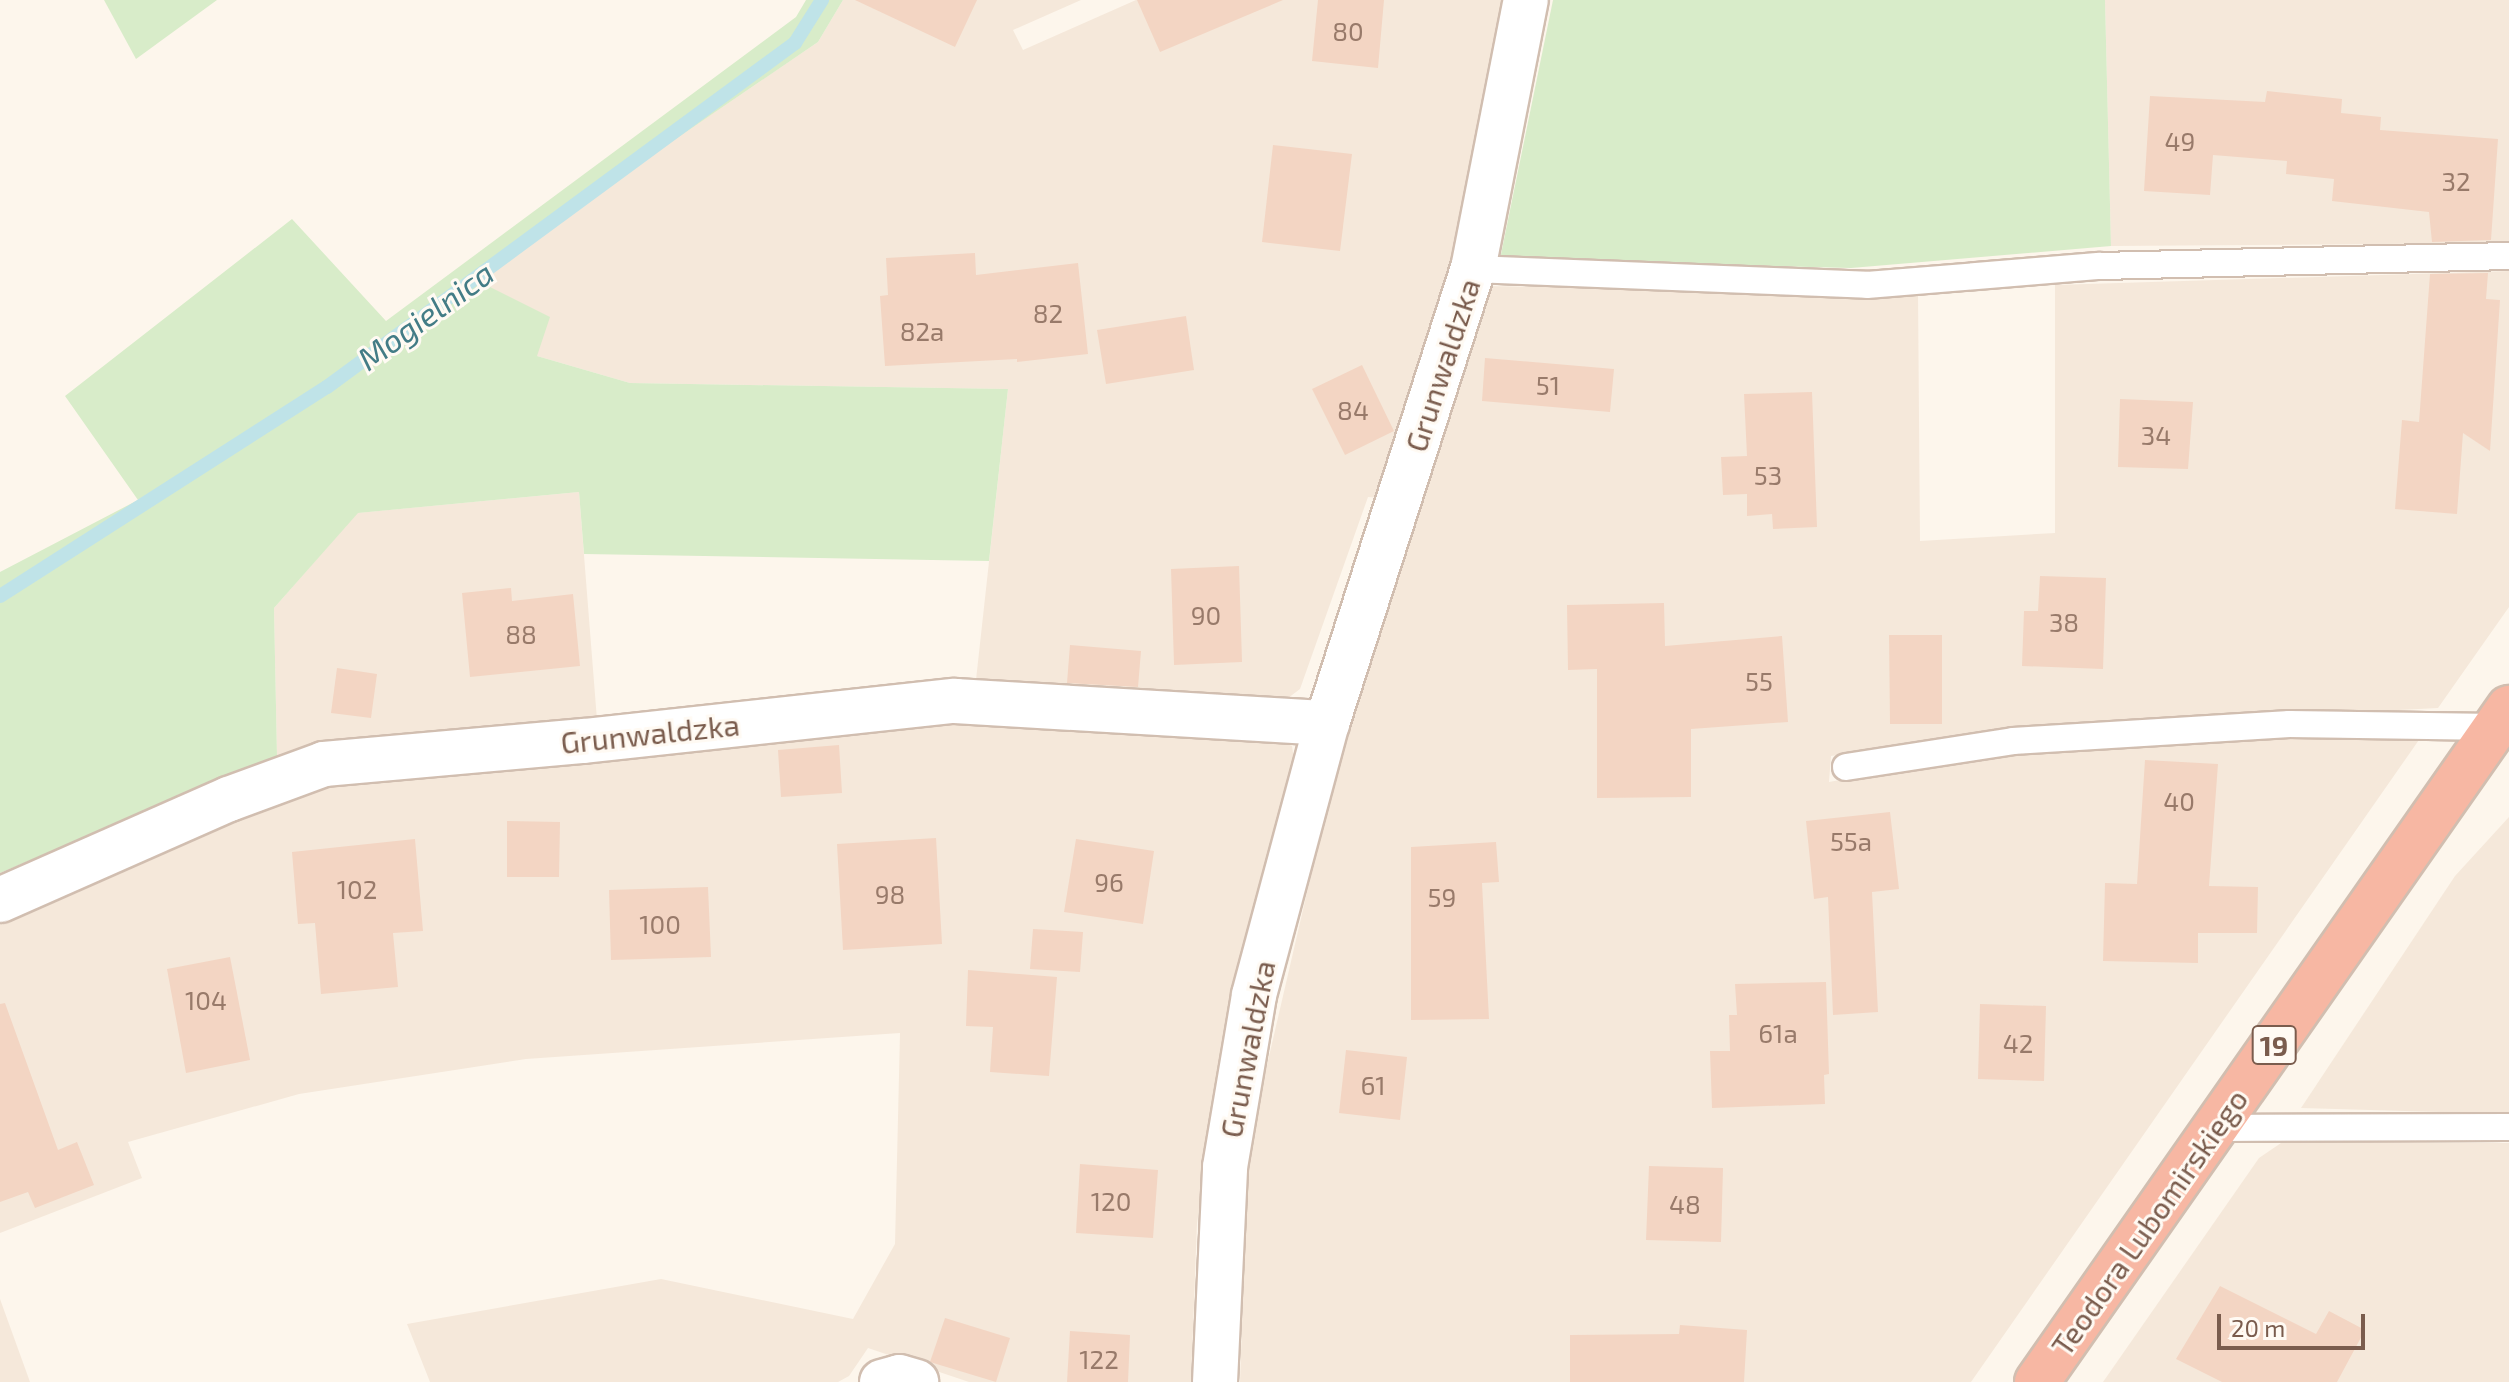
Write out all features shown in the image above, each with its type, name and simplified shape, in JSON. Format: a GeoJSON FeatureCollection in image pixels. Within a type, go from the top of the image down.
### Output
{"type":"FeatureCollection","features":[{"type":"Feature","properties":{"kind":"highway","name":"Teodora Lubomirskiego"},"geometry":{"type":"LineString","coordinates":[[2037,1382],[2505,721]]}},
{"type":"Feature","properties":{"kind":"street","name":"Grunwaldzka"},"geometry":{"type":"LineString","coordinates":[[1215,1382],[1225,1167],[1254,995],[1327,723],[1473,269],[1526,0]]}},
{"type":"Feature","properties":{"kind":"street","name":"Grunwaldzka"},"geometry":{"type":"LineString","coordinates":[[0,900],[229,799],[324,764],[584,741],[955,701],[1327,723]]}},
{"type":"Feature","properties":{"kind":"street"},"geometry":{"type":"LineString","coordinates":[[882,1382],[899,1377],[916,1382]]}},
{"type":"Feature","properties":{"kind":"lane"},"geometry":{"type":"LineString","coordinates":[[1473,269],[1867,285],[2100,266],[2509,256]]}},
{"type":"Feature","properties":{"kind":"lane"},"geometry":{"type":"LineString","coordinates":[[1846,767],[2013,741],[2273,725],[2505,721]]}},
{"type":"Feature","properties":{"kind":"lane"},"geometry":{"type":"LineString","coordinates":[[2216,1128],[2272,1125],[2509,1127]]}},
{"type":"Feature","properties":{"kind":"shaded area"},"geometry":{"type":"Polygon","coordinates":[[[843,0],[1081,0],[1013,30],[1023,50],[1136,0],[1512,0],[1444,296],[1382,498],[1368,497],[1300,689],[1288,698],[975,689],[1008,389],[630,383],[537,356],[471,278],[818,42],[843,0]]]}},
{"type":"Feature","properties":{"kind":"shaded area"},"geometry":{"type":"Polygon","coordinates":[[[2105,0],[2509,0],[2509,243],[2111,246],[2105,0]]]}},
{"type":"Feature","properties":{"kind":"shaded area"},"geometry":{"type":"Polygon","coordinates":[[[2509,271],[2509,607],[2438,708],[2011,730],[1831,756],[1829,782],[2005,750],[2397,733],[2421,737],[1971,1382],[1240,1382],[1248,1147],[1337,763],[1486,286],[1918,293],[1920,541],[2055,533],[2055,285],[2509,271]]]}},
{"type":"Feature","properties":{"kind":"shaded area"},"geometry":{"type":"Polygon","coordinates":[[[579,492],[597,720],[307,749],[277,756],[274,608],[357,513],[579,492]]]}},
{"type":"Feature","properties":{"kind":"shaded area"},"geometry":{"type":"Polygon","coordinates":[[[949,718],[1252,726],[1292,746],[1296,773],[1228,1036],[1197,1223],[1191,1382],[969,1382],[868,1348],[849,1376],[838,1382],[430,1382],[407,1324],[661,1279],[853,1319],[895,1244],[900,1033],[526,1059],[299,1094],[128,1142],[142,1178],[0,1233],[0,917],[324,778],[949,718]]]}},
{"type":"Feature","properties":{"kind":"shaded area"},"geometry":{"type":"Polygon","coordinates":[[[2509,817],[2509,1114],[2301,1108],[2455,876],[2509,817]]]}},
{"type":"Feature","properties":{"kind":"shaded area"},"geometry":{"type":"Polygon","coordinates":[[[2281,1143],[2509,1143],[2509,1382],[2103,1382],[2259,1158],[2281,1143]]]}},
{"type":"Feature","properties":{"kind":"shaded area"},"geometry":{"type":"Polygon","coordinates":[[[0,1299],[30,1382],[0,1382],[0,1299]]]}},
{"type":"Feature","properties":{"kind":"green space"},"geometry":{"type":"Polygon","coordinates":[[[104,0],[217,0],[136,59],[104,0]]]}},
{"type":"Feature","properties":{"kind":"green space"},"geometry":{"type":"Polygon","coordinates":[[[806,0],[843,0],[818,42],[472,278],[550,317],[537,356],[630,383],[1008,389],[989,561],[584,554],[579,492],[358,513],[274,608],[277,756],[0,873],[0,572],[138,500],[65,396],[292,219],[386,321],[796,17],[806,0]]]}},
{"type":"Feature","properties":{"kind":"green space"},"geometry":{"type":"Polygon","coordinates":[[[1553,0],[2105,0],[2111,246],[1851,268],[1500,259],[1553,0]]]}},
{"type":"Feature","properties":{"kind":"building"},"geometry":{"type":"Polygon","coordinates":[[[855,0],[977,0],[955,47],[855,0]]]}},
{"type":"Feature","properties":{"kind":"building"},"geometry":{"type":"Polygon","coordinates":[[[1137,0],[1283,0],[1160,52],[1137,0]]]}},
{"type":"Feature","properties":{"kind":"building"},"geometry":{"type":"Polygon","coordinates":[[[1318,0],[1384,0],[1378,68],[1312,61],[1318,0]]]}},
{"type":"Feature","properties":{"kind":"building"},"geometry":{"type":"Polygon","coordinates":[[[2267,91],[2342,99],[2341,113],[2381,117],[2380,130],[2498,139],[2491,240],[2432,242],[2429,212],[2332,201],[2334,179],[2286,174],[2287,161],[2213,155],[2210,195],[2144,191],[2150,96],[2265,102],[2267,91]]]}},
{"type":"Feature","properties":{"kind":"building"},"geometry":{"type":"Polygon","coordinates":[[[1273,145],[1352,154],[1340,251],[1262,242],[1273,145]]]}},
{"type":"Feature","properties":{"kind":"building"},"geometry":{"type":"Polygon","coordinates":[[[975,253],[976,275],[1078,263],[1088,354],[1017,362],[1017,359],[885,366],[880,296],[888,295],[886,258],[975,253]]]}},
{"type":"Feature","properties":{"kind":"building"},"geometry":{"type":"Polygon","coordinates":[[[2488,273],[2486,299],[2500,300],[2490,451],[2463,433],[2457,514],[2395,509],[2402,420],[2419,422],[2430,274],[2488,273]]]}},
{"type":"Feature","properties":{"kind":"building"},"geometry":{"type":"Polygon","coordinates":[[[1186,316],[1194,370],[1106,384],[1097,330],[1186,316]]]}},
{"type":"Feature","properties":{"kind":"building"},"geometry":{"type":"Polygon","coordinates":[[[1485,358],[1614,369],[1610,412],[1482,401],[1485,358]]]}},
{"type":"Feature","properties":{"kind":"building"},"geometry":{"type":"Polygon","coordinates":[[[1362,365],[1394,431],[1345,455],[1312,389],[1362,365]]]}},
{"type":"Feature","properties":{"kind":"building"},"geometry":{"type":"Polygon","coordinates":[[[1812,392],[1817,527],[1773,529],[1772,514],[1747,516],[1747,494],[1723,495],[1721,457],[1747,456],[1744,394],[1812,392]]]}},
{"type":"Feature","properties":{"kind":"building"},"geometry":{"type":"Polygon","coordinates":[[[2120,399],[2193,402],[2188,469],[2118,467],[2120,399]]]}},
{"type":"Feature","properties":{"kind":"building"},"geometry":{"type":"Polygon","coordinates":[[[1239,566],[1242,662],[1174,665],[1171,569],[1239,566]]]}},
{"type":"Feature","properties":{"kind":"building"},"geometry":{"type":"Polygon","coordinates":[[[2040,576],[2106,578],[2103,669],[2022,666],[2024,611],[2038,611],[2040,576]]]}},
{"type":"Feature","properties":{"kind":"building"},"geometry":{"type":"Polygon","coordinates":[[[511,588],[512,601],[573,594],[580,666],[470,677],[462,593],[511,588]]]}},
{"type":"Feature","properties":{"kind":"building"},"geometry":{"type":"Polygon","coordinates":[[[1664,603],[1665,646],[1782,636],[1788,722],[1691,729],[1691,797],[1597,798],[1597,669],[1568,670],[1567,605],[1664,603]]]}},
{"type":"Feature","properties":{"kind":"building"},"geometry":{"type":"Polygon","coordinates":[[[1889,635],[1942,635],[1942,724],[1890,724],[1889,635]]]}},
{"type":"Feature","properties":{"kind":"building"},"geometry":{"type":"Polygon","coordinates":[[[1070,645],[1141,651],[1138,687],[1067,683],[1070,645]]]}},
{"type":"Feature","properties":{"kind":"building"},"geometry":{"type":"Polygon","coordinates":[[[337,668],[377,674],[371,718],[331,713],[337,668]]]}},
{"type":"Feature","properties":{"kind":"building"},"geometry":{"type":"Polygon","coordinates":[[[839,745],[842,793],[781,797],[778,750],[839,745]]]}},
{"type":"Feature","properties":{"kind":"building"},"geometry":{"type":"Polygon","coordinates":[[[2145,760],[2218,764],[2209,886],[2258,887],[2257,933],[2198,933],[2198,963],[2103,961],[2105,883],[2137,884],[2145,760]]]}},
{"type":"Feature","properties":{"kind":"building"},"geometry":{"type":"Polygon","coordinates":[[[1890,812],[1899,889],[1872,892],[1878,1012],[1833,1015],[1828,897],[1814,899],[1806,821],[1890,812]]]}},
{"type":"Feature","properties":{"kind":"building"},"geometry":{"type":"Polygon","coordinates":[[[507,821],[560,822],[559,877],[507,877],[507,821]]]}},
{"type":"Feature","properties":{"kind":"building"},"geometry":{"type":"Polygon","coordinates":[[[936,838],[942,944],[843,950],[837,844],[936,838]]]}},
{"type":"Feature","properties":{"kind":"building"},"geometry":{"type":"Polygon","coordinates":[[[415,839],[423,931],[393,933],[398,987],[321,994],[315,923],[298,924],[292,852],[415,839]]]}},
{"type":"Feature","properties":{"kind":"building"},"geometry":{"type":"Polygon","coordinates":[[[1076,839],[1154,851],[1143,924],[1064,912],[1076,839]]]}},
{"type":"Feature","properties":{"kind":"building"},"geometry":{"type":"Polygon","coordinates":[[[1496,842],[1499,882],[1482,883],[1489,1019],[1411,1020],[1411,847],[1496,842]]]}},
{"type":"Feature","properties":{"kind":"building"},"geometry":{"type":"Polygon","coordinates":[[[708,887],[711,957],[611,960],[609,890],[708,887]]]}},
{"type":"Feature","properties":{"kind":"building"},"geometry":{"type":"Polygon","coordinates":[[[1033,929],[1083,932],[1080,972],[1030,969],[1033,929]]]}},
{"type":"Feature","properties":{"kind":"building"},"geometry":{"type":"Polygon","coordinates":[[[230,957],[250,1060],[186,1073],[167,969],[230,957]]]}},
{"type":"Feature","properties":{"kind":"building"},"geometry":{"type":"Polygon","coordinates":[[[968,970],[1057,977],[1049,1076],[990,1072],[993,1027],[966,1026],[968,970]]]}},
{"type":"Feature","properties":{"kind":"building"},"geometry":{"type":"Polygon","coordinates":[[[1826,982],[1829,1074],[1824,1075],[1825,1104],[1712,1108],[1710,1051],[1730,1051],[1729,1015],[1737,1015],[1735,984],[1826,982]]]}},
{"type":"Feature","properties":{"kind":"building"},"geometry":{"type":"Polygon","coordinates":[[[5,1003],[58,1150],[77,1142],[94,1185],[35,1208],[28,1192],[0,1202],[0,1004],[5,1003]]]}},
{"type":"Feature","properties":{"kind":"building"},"geometry":{"type":"Polygon","coordinates":[[[1980,1004],[2046,1006],[2044,1081],[1978,1079],[1980,1004]]]}},
{"type":"Feature","properties":{"kind":"building"},"geometry":{"type":"Polygon","coordinates":[[[1346,1050],[1407,1057],[1400,1120],[1339,1113],[1346,1050]]]}},
{"type":"Feature","properties":{"kind":"building"},"geometry":{"type":"Polygon","coordinates":[[[1080,1164],[1158,1170],[1153,1238],[1076,1233],[1080,1164]]]}},
{"type":"Feature","properties":{"kind":"building"},"geometry":{"type":"Polygon","coordinates":[[[1649,1166],[1723,1168],[1721,1242],[1646,1240],[1649,1166]]]}},
{"type":"Feature","properties":{"kind":"building"},"geometry":{"type":"Polygon","coordinates":[[[2220,1286],[2316,1334],[2329,1311],[2365,1330],[2337,1382],[2222,1382],[2176,1359],[2220,1286]]]}},
{"type":"Feature","properties":{"kind":"building"},"geometry":{"type":"Polygon","coordinates":[[[945,1318],[1010,1338],[996,1382],[930,1362],[945,1318]]]}},
{"type":"Feature","properties":{"kind":"building"},"geometry":{"type":"Polygon","coordinates":[[[1680,1325],[1747,1330],[1744,1382],[1570,1382],[1570,1335],[1679,1334],[1680,1325]]]}},
{"type":"Feature","properties":{"kind":"building"},"geometry":{"type":"Polygon","coordinates":[[[1070,1331],[1130,1335],[1128,1382],[1067,1382],[1070,1331]]]}},
{"type":"Feature","properties":{"kind":"waterway","name":"Mogielnica"},"geometry":{"type":"LineString","coordinates":[[0,596],[327,387],[795,43],[822,0]]}}]}
